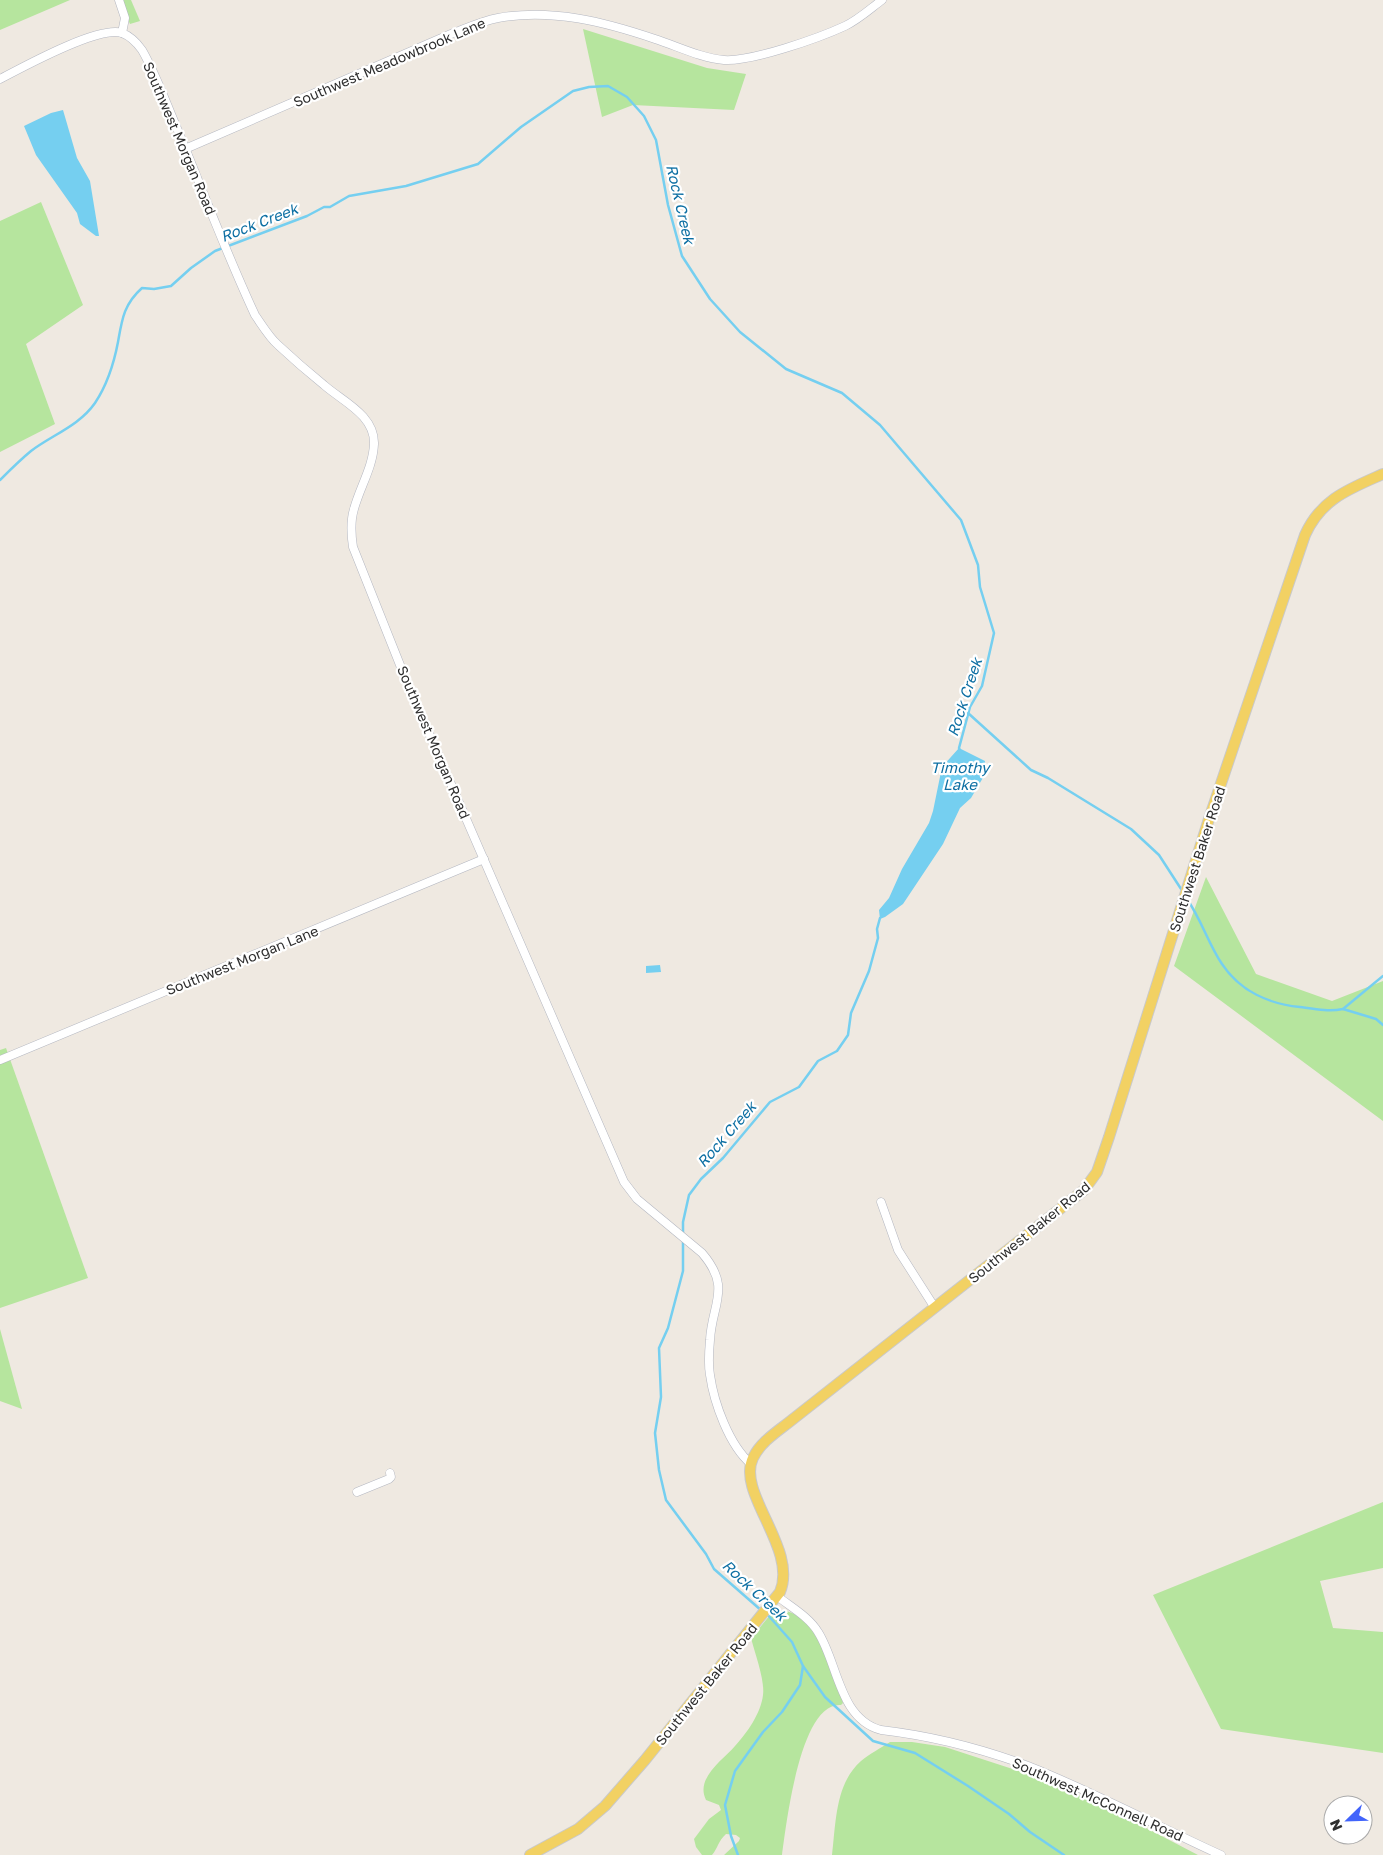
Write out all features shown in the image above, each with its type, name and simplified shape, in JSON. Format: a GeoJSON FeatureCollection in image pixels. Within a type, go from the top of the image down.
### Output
{"type":"FeatureCollection","features":[{"type":"Feature","properties":{"kind":"main road","name":"Southwest Baker Road"},"geometry":{"type":"LineString","coordinates":[[530,1855],[578,1829],[605,1806],[645,1760],[777,1596],[782,1584],[780,1556],[775,1539],[753,1489],[750,1475],[751,1464],[757,1451],[769,1438],[1070,1203],[1094,1178],[1112,1130],[1208,822],[1305,535],[1318,512],[1335,498],[1354,486],[1383,474]]}},
{"type":"Feature","properties":{"kind":"street"},"geometry":{"type":"LineString","coordinates":[[0,79],[52,53],[96,35],[114,31],[122,33],[125,18],[119,0]]}},
{"type":"Feature","properties":{"kind":"street","name":"Southwest Meadowbrook Lane"},"geometry":{"type":"LineString","coordinates":[[185,149],[452,34],[497,18],[542,14],[585,19],[625,29],[713,58],[730,60],[783,49],[845,26],[882,0]]}},
{"type":"Feature","properties":{"kind":"street","name":"Southwest Morgan Road"},"geometry":{"type":"LineString","coordinates":[[122,33],[131,38],[141,48],[255,315],[275,343],[330,390],[345,399],[358,411],[370,428],[374,440],[374,453],[353,510],[351,533],[353,547],[408,685],[624,1182],[637,1199],[702,1253],[711,1264],[717,1276],[719,1288],[718,1302],[710,1338],[709,1373],[718,1406],[733,1443],[741,1456],[751,1464]]}},
{"type":"Feature","properties":{"kind":"street","name":"Southwest Morgan Lane"},"geometry":{"type":"LineString","coordinates":[[0,1060],[484,859]]}},
{"type":"Feature","properties":{"kind":"street"},"geometry":{"type":"LineString","coordinates":[[881,1202],[898,1250],[935,1308]]}},
{"type":"Feature","properties":{"kind":"street"},"geometry":{"type":"LineString","coordinates":[[357,1492],[389,1479],[390,1473]]}},
{"type":"Feature","properties":{"kind":"street","name":"Southwest McConnell Road"},"geometry":{"type":"LineString","coordinates":[[777,1596],[808,1620],[817,1630],[830,1654],[850,1706],[861,1720],[871,1726],[881,1730],[947,1741],[1012,1760],[1085,1790],[1221,1855]]}},
{"type":"Feature","properties":{"kind":"green space"},"geometry":{"type":"Polygon","coordinates":[[[0,0],[70,0],[0,30],[0,0]]]}},
{"type":"Feature","properties":{"kind":"green space"},"geometry":{"type":"Polygon","coordinates":[[[119,0],[131,0],[140,21],[130,24],[119,0]]]}},
{"type":"Feature","properties":{"kind":"green space"},"geometry":{"type":"Polygon","coordinates":[[[583,29],[707,68],[746,74],[734,110],[633,105],[602,117],[583,29]]]}},
{"type":"Feature","properties":{"kind":"green space"},"geometry":{"type":"Polygon","coordinates":[[[41,202],[83,305],[26,344],[55,424],[0,452],[0,221],[41,202]]]}},
{"type":"Feature","properties":{"kind":"green space"},"geometry":{"type":"Polygon","coordinates":[[[1206,877],[1256,974],[1332,1001],[1383,981],[1383,1121],[1174,966],[1206,877]]]}},
{"type":"Feature","properties":{"kind":"green space"},"geometry":{"type":"Polygon","coordinates":[[[6,1048],[88,1278],[0,1308],[0,1050],[6,1048]]]}},
{"type":"Feature","properties":{"kind":"green space"},"geometry":{"type":"Polygon","coordinates":[[[0,1329],[22,1409],[0,1401],[0,1329]]]}},
{"type":"Feature","properties":{"kind":"green space"},"geometry":{"type":"Polygon","coordinates":[[[1383,1502],[1383,1568],[1320,1581],[1333,1628],[1383,1632],[1383,1753],[1221,1729],[1153,1595],[1383,1502]]]}},
{"type":"Feature","properties":{"kind":"green space"},"geometry":{"type":"Polygon","coordinates":[[[782,1610],[801,1618],[814,1633],[824,1651],[843,1703],[827,1709],[815,1723],[805,1743],[792,1794],[782,1855],[724,1855],[740,1838],[736,1835],[726,1834],[712,1855],[702,1855],[696,1847],[694,1839],[709,1819],[721,1810],[719,1805],[706,1800],[704,1784],[712,1770],[749,1729],[762,1702],[763,1682],[751,1638],[771,1614],[782,1610]]]}},
{"type":"Feature","properties":{"kind":"green space"},"geometry":{"type":"Polygon","coordinates":[[[890,1742],[912,1742],[945,1747],[1022,1772],[1102,1805],[1198,1855],[832,1855],[838,1805],[846,1781],[852,1770],[861,1761],[890,1742]]]}},
{"type":"Feature","properties":{"kind":"water"},"geometry":{"type":"Polygon","coordinates":[[[63,110],[77,158],[90,181],[99,236],[96,236],[80,224],[77,213],[36,155],[24,126],[51,113],[63,110]]]}},
{"type":"Feature","properties":{"kind":"water","name":"Timothy Lake"},"geometry":{"type":"Polygon","coordinates":[[[959,748],[985,761],[984,776],[971,798],[960,808],[943,844],[903,904],[880,919],[879,910],[889,898],[902,869],[929,823],[942,767],[959,748]]]}},
{"type":"Feature","properties":{"kind":"water"},"geometry":{"type":"Polygon","coordinates":[[[660,965],[661,972],[646,973],[646,966],[660,965]]]}},
{"type":"Feature","properties":{"kind":"waterway","name":"Rock Creek"},"geometry":{"type":"LineString","coordinates":[[0,480],[31,451],[73,424],[89,411],[95,403],[112,366],[125,312],[131,300],[142,288],[154,289],[171,286],[191,268],[215,251],[307,216],[324,207],[330,207],[349,196],[406,186],[478,164],[521,127],[573,91],[589,87],[608,86],[627,97],[644,116],[656,140],[668,205],[682,256],[710,299],[740,332],[786,369],[842,393],[880,425],[961,520],[978,565],[980,587],[994,633],[982,686],[970,707],[959,748],[960,751]]}},
{"type":"Feature","properties":{"kind":"waterway"},"geometry":{"type":"LineString","coordinates":[[968,713],[1031,770],[1048,778],[1131,829],[1159,855],[1183,892]]}},
{"type":"Feature","properties":{"kind":"waterway"},"geometry":{"type":"LineString","coordinates":[[1187,899],[1197,915],[1217,957],[1229,973],[1246,989],[1266,999],[1277,1003],[1316,1009],[1343,1009],[1383,976]]}},
{"type":"Feature","properties":{"kind":"waterway","name":"Rock Creek"},"geometry":{"type":"LineString","coordinates":[[683,1234],[683,1222],[689,1195],[701,1179],[723,1158],[770,1102],[799,1087],[818,1061],[837,1051],[848,1035],[851,1013],[869,971],[878,938],[877,929],[880,918]]}},
{"type":"Feature","properties":{"kind":"waterway"},"geometry":{"type":"LineString","coordinates":[[1343,1009],[1376,1019],[1383,1025]]}},
{"type":"Feature","properties":{"kind":"waterway","name":"Rock Creek"},"geometry":{"type":"LineString","coordinates":[[683,1239],[683,1271],[668,1328],[659,1348],[661,1397],[655,1433],[659,1470],[666,1500],[706,1554],[714,1569],[762,1611]]}},
{"type":"Feature","properties":{"kind":"waterway","name":"Rock Creek"},"geometry":{"type":"LineString","coordinates":[[767,1614],[792,1642],[803,1666],[825,1697],[873,1741],[915,1753],[1009,1814],[1030,1832],[1064,1855]]}},
{"type":"Feature","properties":{"kind":"waterway"},"geometry":{"type":"LineString","coordinates":[[738,1855],[731,1836],[725,1805],[735,1771],[763,1732],[782,1712],[800,1685],[803,1666]]}}]}
